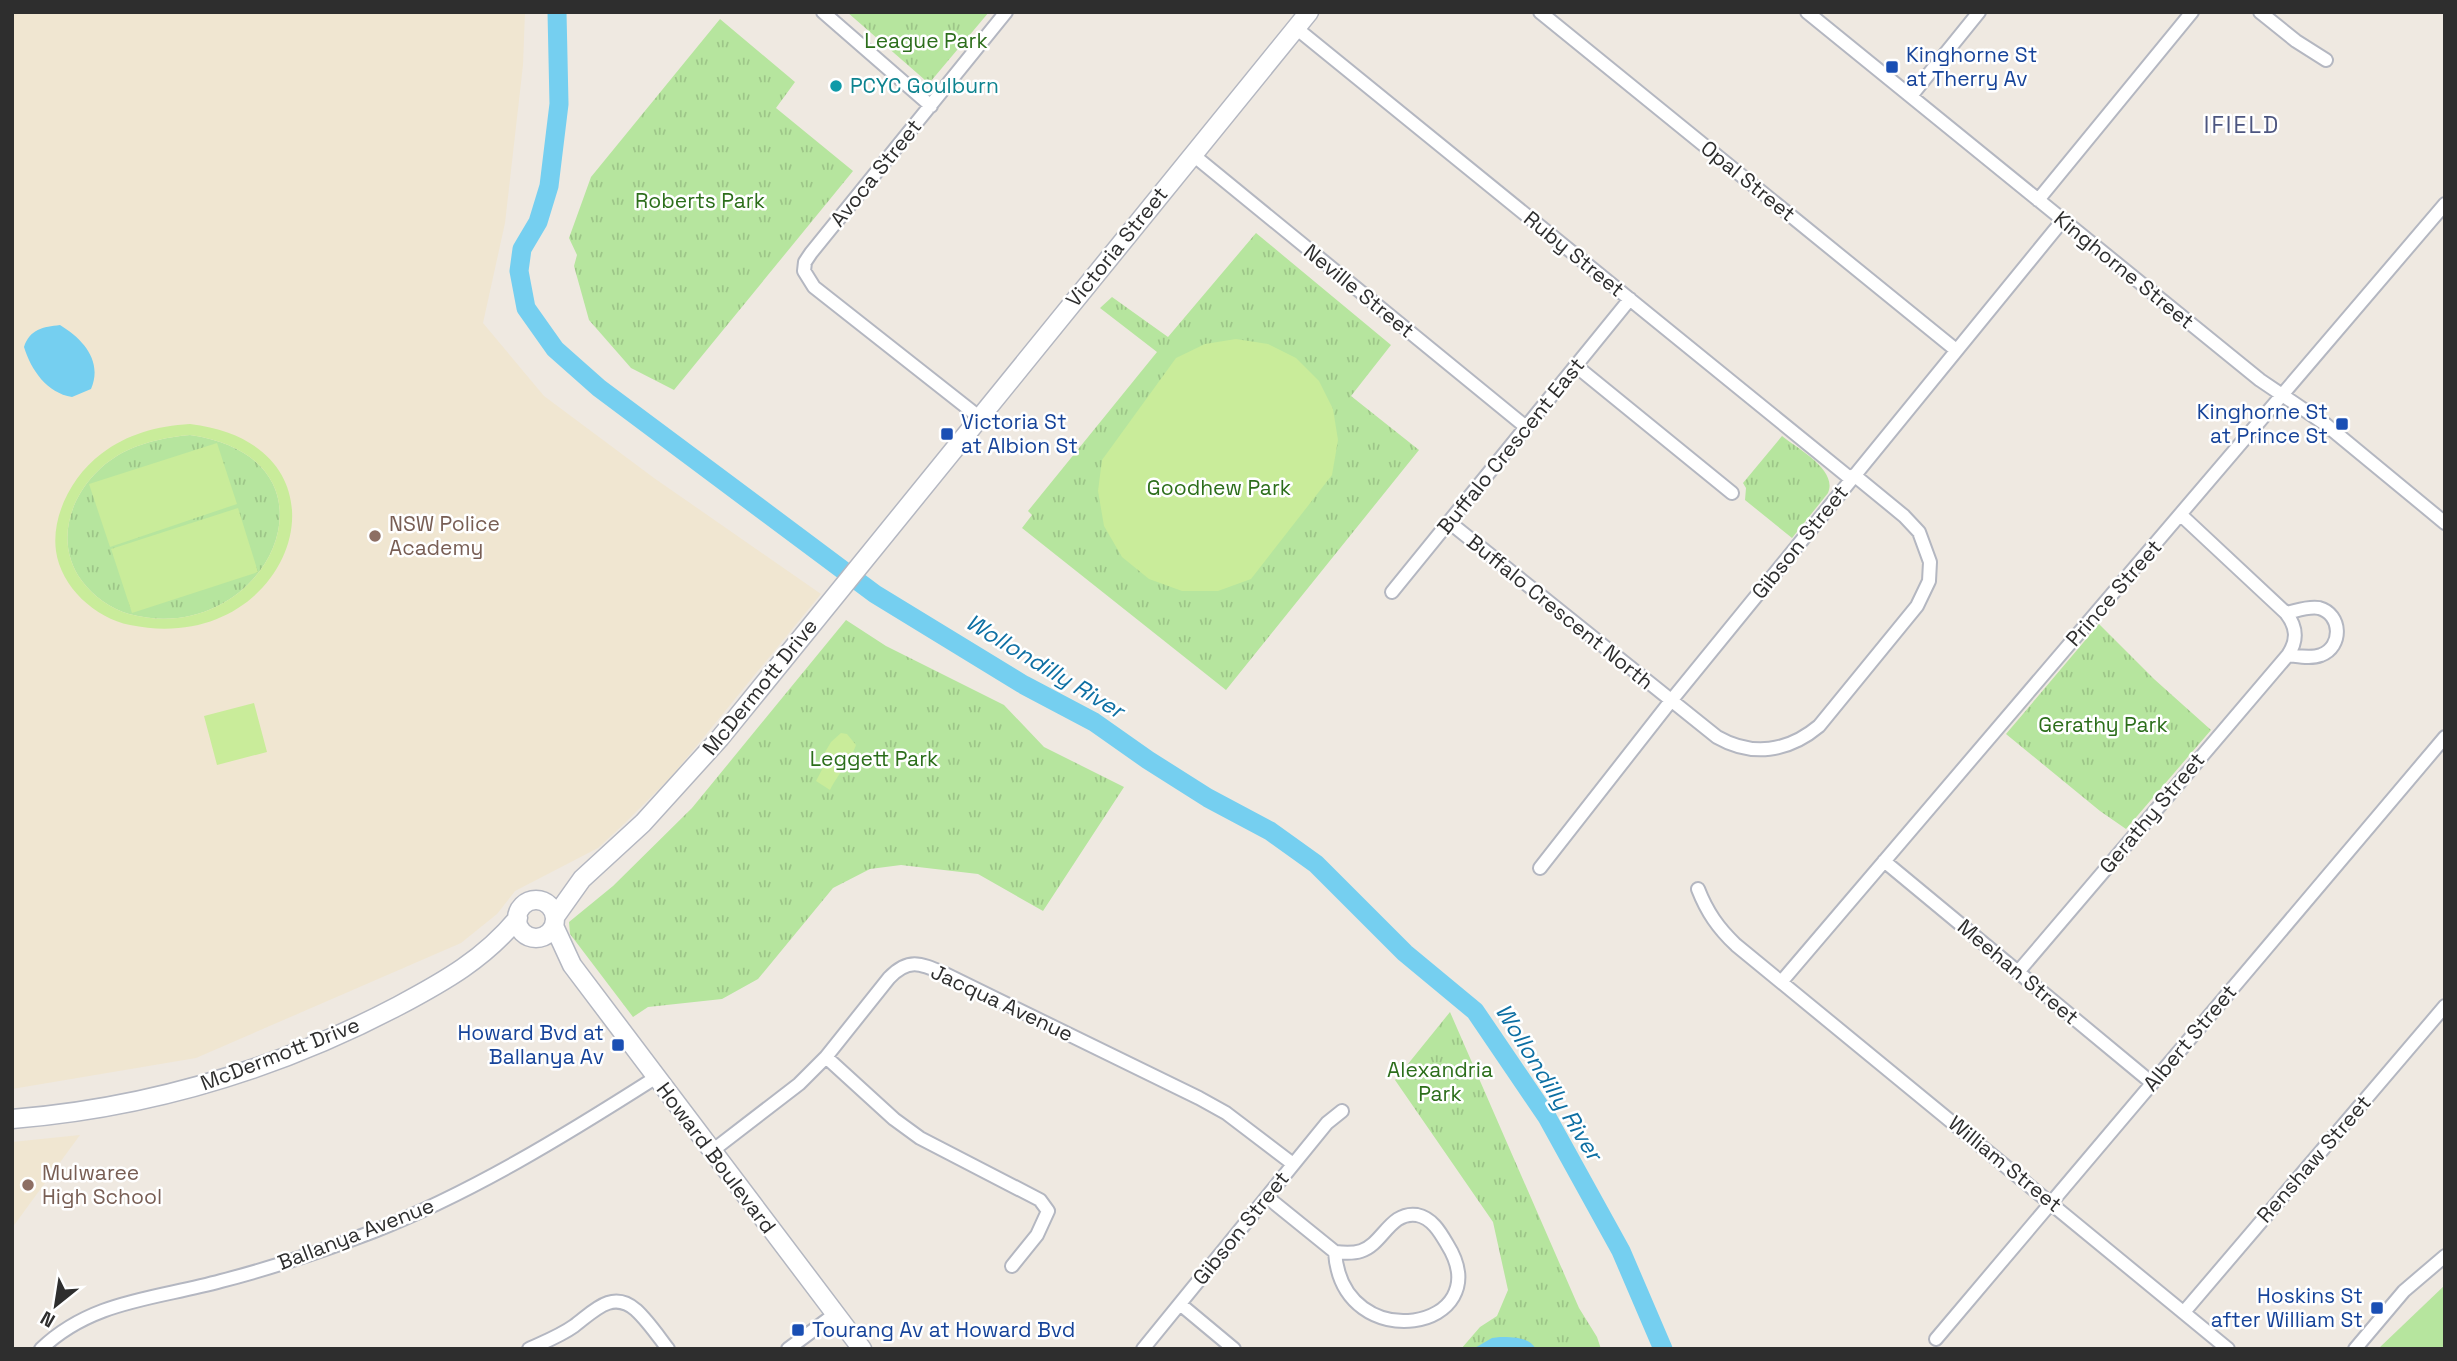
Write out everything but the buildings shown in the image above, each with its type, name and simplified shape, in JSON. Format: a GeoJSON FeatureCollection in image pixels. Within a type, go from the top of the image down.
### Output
{"type":"FeatureCollection","features":[{"type":"Feature","properties":{"kind":"main road","name":"Victoria Street"},"geometry":{"type":"LineString","coordinates":[[926,484],[1309,12]]}},
{"type":"Feature","properties":{"kind":"main road","name":"McDermott Drive"},"geometry":{"type":"LineString","coordinates":[[555,921],[562,904],[582,879],[643,823],[720,738],[926,484]]}},
{"type":"Feature","properties":{"kind":"main road","name":"McDermott Drive"},"geometry":{"type":"LineString","coordinates":[[540,900],[582,879]]}},
{"type":"Feature","properties":{"kind":"main road"},"geometry":{"type":"LineString","coordinates":[[540,900],[552,908],[555,921],[546,935],[531,937],[520,929],[517,918],[527,902],[540,900]]}},
{"type":"Feature","properties":{"kind":"main road","name":"McDermott Drive"},"geometry":{"type":"LineString","coordinates":[[12,1119],[121,1105],[237,1075],[337,1036],[439,984],[489,949],[517,918]]}},
{"type":"Feature","properties":{"kind":"main road","name":"Howard Boulevard"},"geometry":{"type":"LineString","coordinates":[[555,921],[572,965]]}},
{"type":"Feature","properties":{"kind":"main road","name":"McDermott Drive"},"geometry":{"type":"LineString","coordinates":[[489,949],[531,937]]}},
{"type":"Feature","properties":{"kind":"main road","name":"Howard Boulevard"},"geometry":{"type":"LineString","coordinates":[[531,937],[553,948],[572,965],[862,1349]]}},
{"type":"Feature","properties":{"kind":"street"},"geometry":{"type":"LineString","coordinates":[[823,12],[931,106]]}},
{"type":"Feature","properties":{"kind":"street","name":"Avoca Street"},"geometry":{"type":"LineString","coordinates":[[979,417],[814,287],[804,271],[805,262],[811,253],[1006,12]]}},
{"type":"Feature","properties":{"kind":"street","name":"Opal Street"},"geometry":{"type":"LineString","coordinates":[[1540,12],[1956,350]]}},
{"type":"Feature","properties":{"kind":"street","name":"Kinghorne Street"},"geometry":{"type":"LineString","coordinates":[[1807,12],[2282,396],[2325,424],[2445,523]]}},
{"type":"Feature","properties":{"kind":"street"},"geometry":{"type":"LineString","coordinates":[[1911,96],[1979,12]]}},
{"type":"Feature","properties":{"kind":"street"},"geometry":{"type":"LineString","coordinates":[[2038,200],[2192,12]]}},
{"type":"Feature","properties":{"kind":"street"},"geometry":{"type":"LineString","coordinates":[[2260,12],[2296,41],[2326,60]]}},
{"type":"Feature","properties":{"kind":"street","name":"Ruby Street"},"geometry":{"type":"LineString","coordinates":[[1296,28],[1913,524],[1923,541],[1930,562],[1929,581],[1922,599],[1819,726],[1791,744],[1770,750],[1737,747],[1717,737],[1670,702]]}},
{"type":"Feature","properties":{"kind":"street","name":"Neville Street"},"geometry":{"type":"LineString","coordinates":[[1192,154],[1526,427]]}},
{"type":"Feature","properties":{"kind":"street","name":"Prince Street"},"geometry":{"type":"LineString","coordinates":[[1782,981],[2445,204]]}},
{"type":"Feature","properties":{"kind":"street","name":"Gibson Street"},"geometry":{"type":"LineString","coordinates":[[1540,868],[1670,702],[2063,220]]}},
{"type":"Feature","properties":{"kind":"street","name":"Buffalo Crescent East"},"geometry":{"type":"LineString","coordinates":[[1392,592],[1630,299]]}},
{"type":"Feature","properties":{"kind":"street"},"geometry":{"type":"LineString","coordinates":[[1576,366],[1732,493]]}},
{"type":"Feature","properties":{"kind":"street"},"geometry":{"type":"LineString","coordinates":[[2180,515],[2286,613],[2295,627],[2292,649],[2288,655],[2311,657],[2325,654],[2334,645],[2337,633],[2334,620],[2325,610],[2313,608],[2286,613]]}},
{"type":"Feature","properties":{"kind":"street","name":"Buffalo Crescent North"},"geometry":{"type":"LineString","coordinates":[[1449,522],[1670,702]]}},
{"type":"Feature","properties":{"kind":"street","name":"Gerathy Street"},"geometry":{"type":"LineString","coordinates":[[2018,972],[2288,655]]}},
{"type":"Feature","properties":{"kind":"street","name":"Albert Street"},"geometry":{"type":"LineString","coordinates":[[1936,1339],[2443,742]]}},
{"type":"Feature","properties":{"kind":"street","name":"Meehan Street"},"geometry":{"type":"LineString","coordinates":[[1885,861],[2152,1083]]}},
{"type":"Feature","properties":{"kind":"street","name":"William Street"},"geometry":{"type":"LineString","coordinates":[[1698,889],[1718,928],[1763,968],[2052,1202],[2228,1349]]}},
{"type":"Feature","properties":{"kind":"street","name":"Jacqua Avenue"},"geometry":{"type":"LineString","coordinates":[[712,1151],[782,1098],[826,1057],[899,967],[911,963],[927,966],[1199,1098],[1226,1113],[1293,1164]]}},
{"type":"Feature","properties":{"kind":"street","name":"Renshaw Street"},"geometry":{"type":"LineString","coordinates":[[2184,1312],[2445,1006]]}},
{"type":"Feature","properties":{"kind":"street"},"geometry":{"type":"LineString","coordinates":[[826,1057],[894,1119],[920,1138],[1040,1200],[1048,1211],[1044,1223],[1012,1266]]}},
{"type":"Feature","properties":{"kind":"street","name":"Ballanya Avenue"},"geometry":{"type":"LineString","coordinates":[[41,1349],[55,1335],[82,1318],[112,1307],[262,1270],[342,1243],[419,1212],[501,1172],[575,1129],[655,1077]]}},
{"type":"Feature","properties":{"kind":"street","name":"Gibson Street"},"geometry":{"type":"LineString","coordinates":[[1143,1349],[1327,1123],[1342,1111]]}},
{"type":"Feature","properties":{"kind":"street"},"geometry":{"type":"LineString","coordinates":[[1267,1197],[1335,1252],[1363,1251],[1400,1217],[1419,1215],[1434,1224],[1453,1254],[1458,1265],[1458,1286],[1448,1304],[1427,1318],[1415,1321],[1386,1320],[1359,1305],[1348,1295],[1339,1280],[1335,1252]]}},
{"type":"Feature","properties":{"kind":"street"},"geometry":{"type":"LineString","coordinates":[[2355,1349],[2415,1281],[2445,1256]]}},
{"type":"Feature","properties":{"kind":"street"},"geometry":{"type":"LineString","coordinates":[[529,1349],[573,1327],[600,1305],[612,1301],[634,1308],[668,1349]]}},
{"type":"Feature","properties":{"kind":"street"},"geometry":{"type":"LineString","coordinates":[[1180,1304],[1234,1349]]}},
{"type":"Feature","properties":{"kind":"street"},"geometry":{"type":"LineString","coordinates":[[788,1349],[835,1314]]}},
{"type":"Feature","properties":{"kind":"shaded area","name":"NSW Police Academy"},"geometry":{"type":"Polygon","coordinates":[[[12,12],[525,12],[523,65],[505,223],[483,323],[544,396],[654,478],[821,594],[672,776],[625,823],[598,848],[515,891],[497,914],[461,943],[196,1058],[12,1089],[12,12]]]}},
{"type":"Feature","properties":{"kind":"shaded area","name":"Mulwaree High School"},"geometry":{"type":"Polygon","coordinates":[[[80,1135],[12,1228],[12,1142],[80,1135]]]}},
{"type":"Feature","properties":{"kind":"green space","name":"League Park"},"geometry":{"type":"Polygon","coordinates":[[[847,12],[989,12],[931,81],[925,80],[847,12]]]}},
{"type":"Feature","properties":{"kind":"green space","name":"Roberts Park"},"geometry":{"type":"Polygon","coordinates":[[[720,19],[795,82],[776,108],[853,171],[674,390],[631,368],[589,320],[574,266],[577,255],[569,238],[591,177],[720,19]]]}},
{"type":"Feature","properties":{"kind":"green space","name":"Goodhew Park"},"geometry":{"type":"Polygon","coordinates":[[[1256,233],[1391,345],[1351,396],[1419,450],[1226,690],[1022,528],[1032,515],[1028,511],[1157,352],[1100,308],[1112,297],[1168,337],[1256,233]]]}},
{"type":"Feature","properties":{"kind":"green space"},"geometry":{"type":"Polygon","coordinates":[[[1236,339],[1268,344],[1296,358],[1319,381],[1333,409],[1338,440],[1332,475],[1251,579],[1218,591],[1182,591],[1149,579],[1122,557],[1104,526],[1098,491],[1102,460],[1176,358],[1205,344],[1236,339]]]}},
{"type":"Feature","properties":{"kind":"green space"},"geometry":{"type":"Polygon","coordinates":[[[190,424],[245,440],[278,469],[292,506],[288,545],[267,582],[233,611],[187,627],[130,625],[104,616],[72,588],[59,564],[55,537],[57,524],[73,484],[101,454],[132,436],[190,424]],[[190,435],[174,437],[128,450],[96,473],[74,506],[69,525],[68,544],[72,563],[86,587],[122,612],[178,618],[220,605],[252,580],[273,547],[280,512],[270,478],[241,451],[190,435]]]}},
{"type":"Feature","properties":{"kind":"green space"},"geometry":{"type":"Polygon","coordinates":[[[190,435],[241,451],[270,478],[280,512],[273,547],[252,580],[220,605],[178,618],[122,612],[91,592],[72,563],[68,544],[74,506],[83,489],[111,460],[143,444],[190,435]]]}},
{"type":"Feature","properties":{"kind":"green space"},"geometry":{"type":"Polygon","coordinates":[[[1782,436],[1822,468],[1830,484],[1828,493],[1792,538],[1745,500],[1746,488],[1743,483],[1782,436]]]}},
{"type":"Feature","properties":{"kind":"green space"},"geometry":{"type":"Polygon","coordinates":[[[217,443],[237,504],[110,547],[89,484],[217,443]]]}},
{"type":"Feature","properties":{"kind":"green space"},"geometry":{"type":"Polygon","coordinates":[[[238,508],[258,572],[132,613],[111,549],[238,508]]]}},
{"type":"Feature","properties":{"kind":"green space","name":"Leggett Park"},"geometry":{"type":"Polygon","coordinates":[[[846,620],[886,646],[1004,705],[1044,747],[1124,787],[1043,911],[978,874],[901,865],[870,869],[833,888],[758,979],[722,999],[648,1007],[633,1017],[570,934],[569,922],[613,886],[692,808],[846,620]]]}},
{"type":"Feature","properties":{"kind":"green space","name":"Gerathy Park"},"geometry":{"type":"Polygon","coordinates":[[[2099,624],[2154,679],[2211,730],[2126,829],[2006,734],[2099,624]]]}},
{"type":"Feature","properties":{"kind":"green space"},"geometry":{"type":"Polygon","coordinates":[[[254,703],[267,752],[217,765],[204,716],[254,703]]]}},
{"type":"Feature","properties":{"kind":"green space"},"geometry":{"type":"Polygon","coordinates":[[[841,733],[847,734],[856,745],[830,790],[816,781],[826,762],[821,759],[831,742],[841,733]]]}},
{"type":"Feature","properties":{"kind":"green space","name":"Alexandria Park"},"geometry":{"type":"Polygon","coordinates":[[[1450,1012],[1579,1308],[1597,1337],[1601,1349],[1461,1349],[1480,1327],[1497,1316],[1508,1290],[1493,1222],[1395,1080],[1450,1012]]]}},
{"type":"Feature","properties":{"kind":"green space"},"geometry":{"type":"Polygon","coordinates":[[[2445,1285],[2445,1349],[2378,1349],[2445,1285]]]}},
{"type":"Feature","properties":{"kind":"water"},"geometry":{"type":"Polygon","coordinates":[[[60,325],[83,344],[93,360],[94,379],[91,389],[72,397],[55,391],[41,379],[24,347],[30,336],[38,330],[60,325]]]}},
{"type":"Feature","properties":{"kind":"water"},"geometry":{"type":"Polygon","coordinates":[[[1492,1338],[1525,1340],[1536,1349],[1473,1349],[1492,1338]]]}},
{"type":"Feature","properties":{"kind":"waterway","name":"Wollondilly River"},"geometry":{"type":"LineString","coordinates":[[557,12],[559,104],[549,186],[538,222],[522,249],[519,271],[526,308],[555,349],[599,388],[875,594],[1024,685],[1094,722],[1208,798],[1270,831],[1316,864],[1405,953],[1475,1011],[1547,1117],[1621,1251],[1663,1349]]}},
{"type":"Feature","properties":{"kind":"place","name":"Kinghorne St at Therry Av"},"geometry":{"type":"Point","coordinates":[1892,67]}},
{"type":"Feature","properties":{"kind":"place","name":"PCYC Goulburn"},"geometry":{"type":"Point","coordinates":[836,86]}},
{"type":"Feature","properties":{"kind":"place","name":"Kinghorne St at Prince St"},"geometry":{"type":"Point","coordinates":[2342,424]}},
{"type":"Feature","properties":{"kind":"place","name":"Victoria St at Albion St"},"geometry":{"type":"Point","coordinates":[947,434]}},
{"type":"Feature","properties":{"kind":"place","name":"NSW Police Academy"},"geometry":{"type":"Point","coordinates":[375,536]}},
{"type":"Feature","properties":{"kind":"place","name":"Howard Bvd at Ballanya Av"},"geometry":{"type":"Point","coordinates":[618,1045]}},
{"type":"Feature","properties":{"kind":"place","name":"Mulwaree High School"},"geometry":{"type":"Point","coordinates":[28,1185]}},
{"type":"Feature","properties":{"kind":"place","name":"Hoskins St after William St"},"geometry":{"type":"Point","coordinates":[2377,1308]}},
{"type":"Feature","properties":{"kind":"place","name":"Tourang Av at Howard Bvd"},"geometry":{"type":"Point","coordinates":[798,1330]}},
{"type":"Feature","properties":{"kind":"district","name":"IFIELD"},"geometry":{"type":"Point","coordinates":[2242,125]}}]}
